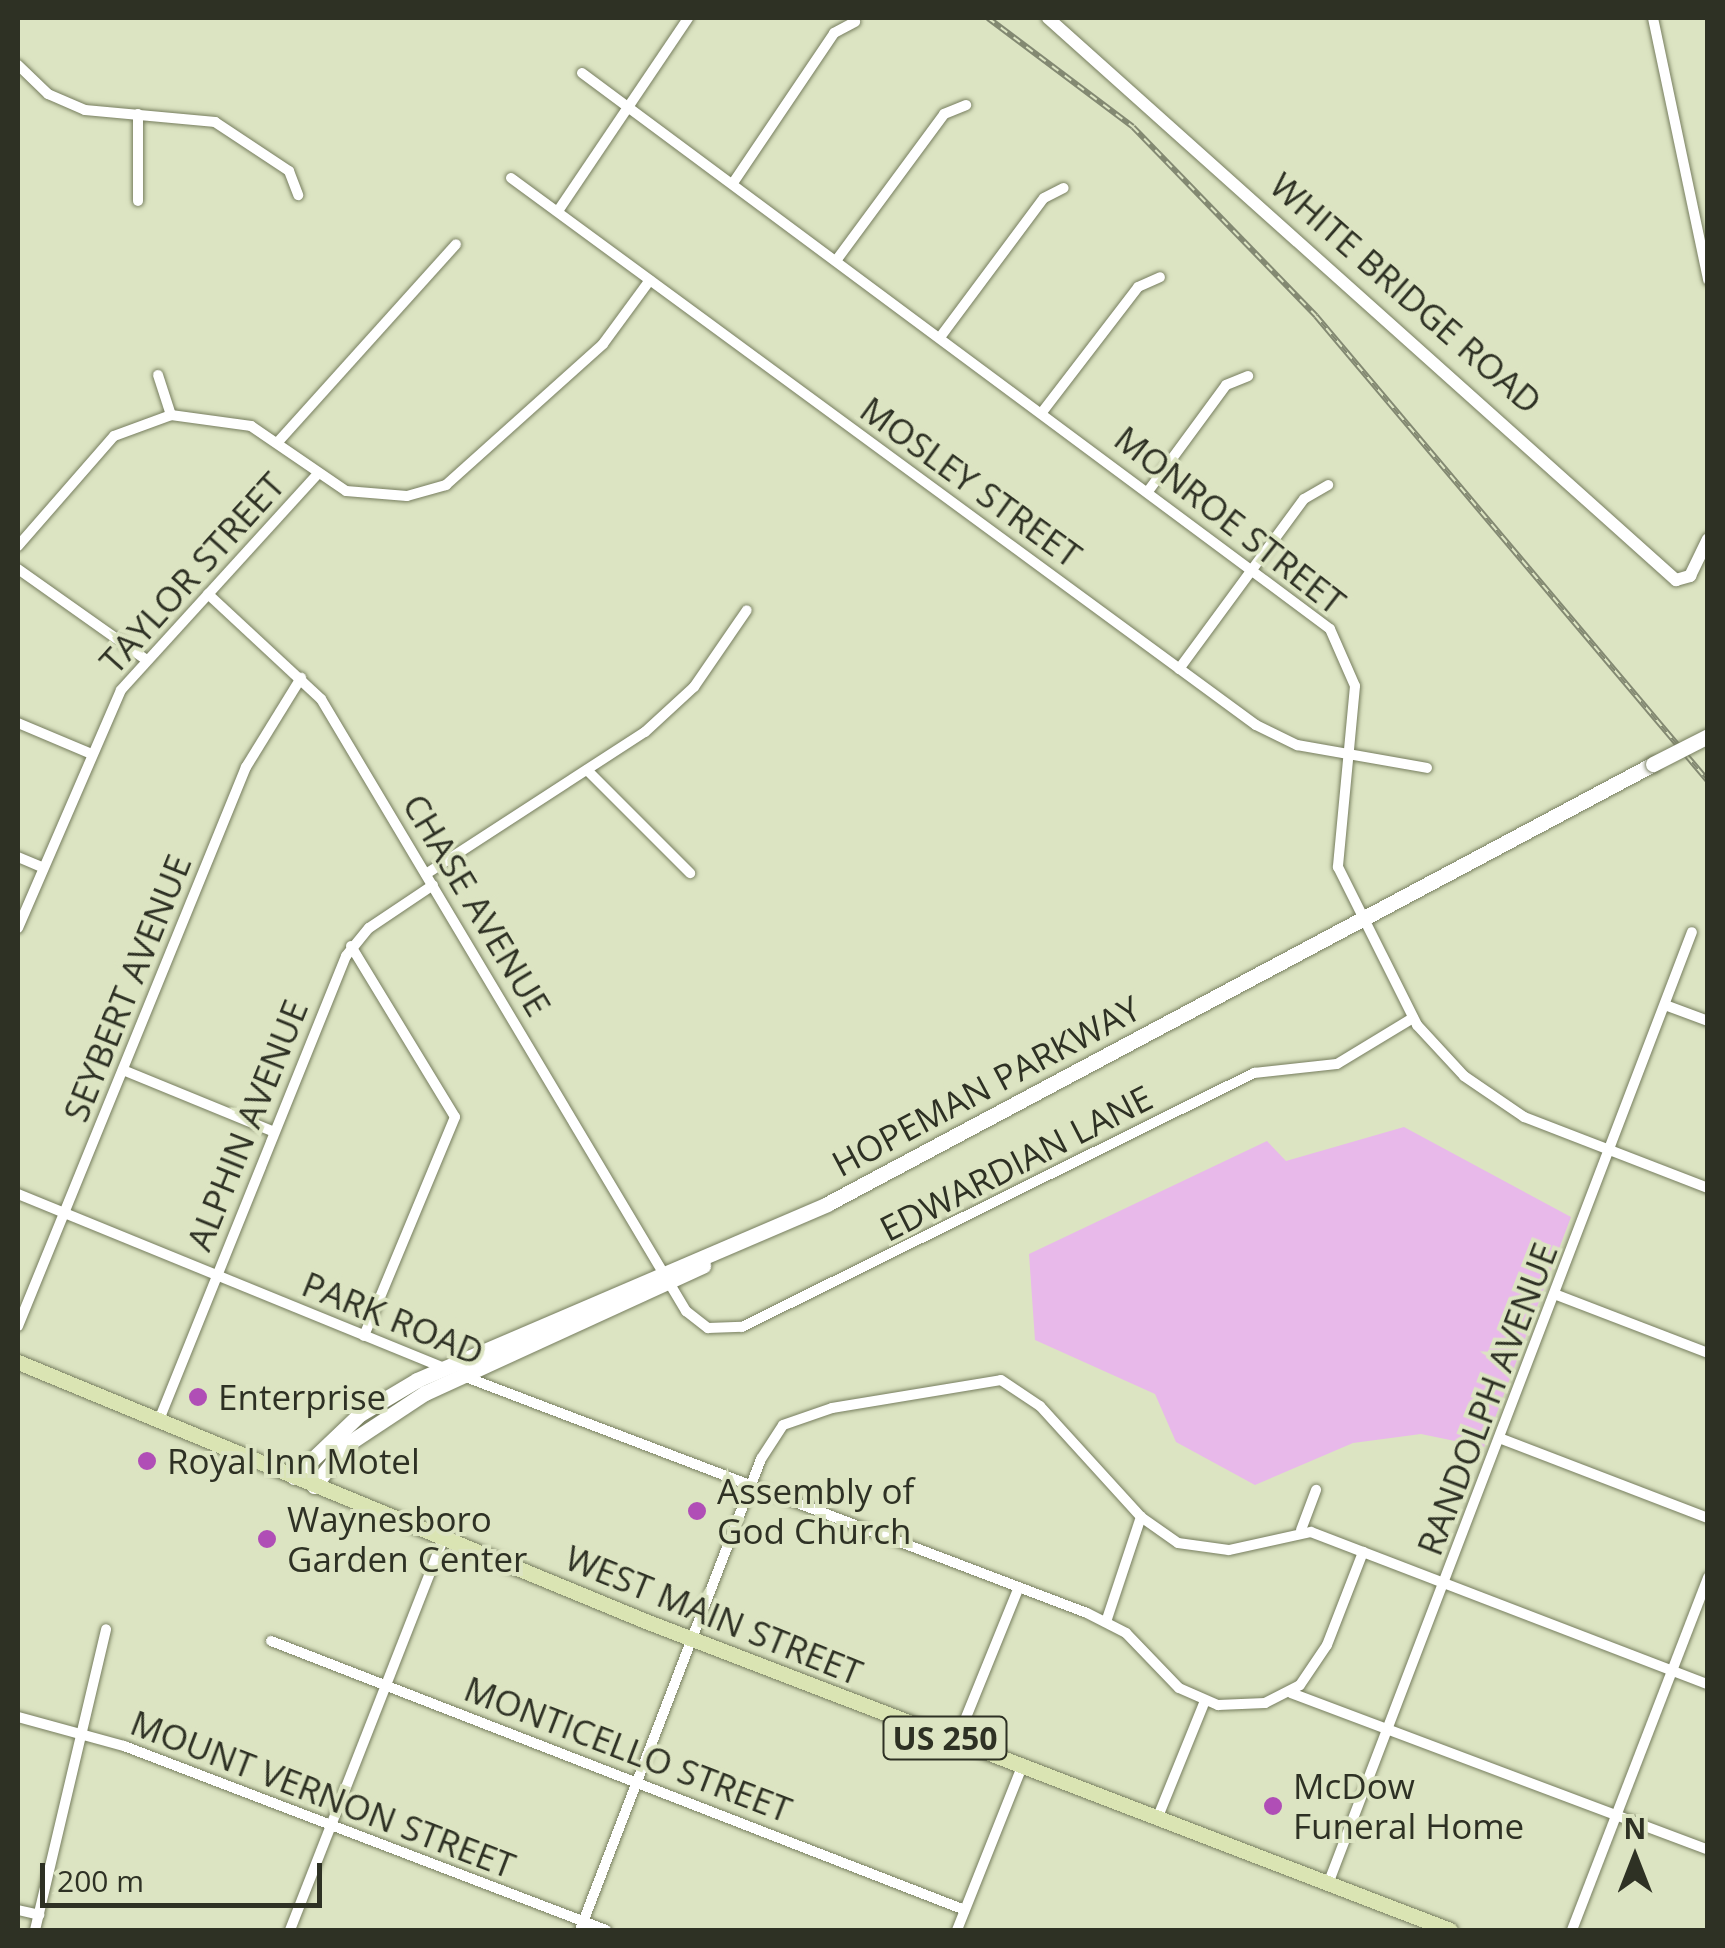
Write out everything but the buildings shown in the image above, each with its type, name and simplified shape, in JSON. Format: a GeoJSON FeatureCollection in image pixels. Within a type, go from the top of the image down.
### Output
{"type":"FeatureCollection","features":[{"type":"Feature","properties":{"kind":"main road","name":"HOPEMAN PARKWAY"},"geometry":{"type":"LineString","coordinates":[[667,1279],[724,1254],[1708,736]]}},
{"type":"Feature","properties":{"kind":"main road"},"geometry":{"type":"LineString","coordinates":[[294,1478],[360,1414],[444,1368],[667,1279]]}},
{"type":"Feature","properties":{"kind":"main road"},"geometry":{"type":"LineString","coordinates":[[314,1486],[372,1426],[464,1376],[667,1279]]}},
{"type":"Feature","properties":{"kind":"main road","name":"WEST MAIN STREET"},"geometry":{"type":"LineString","coordinates":[[18,1362],[692,1640],[1450,1930]]}},
{"type":"Feature","properties":{"kind":"street"},"geometry":{"type":"LineString","coordinates":[[558,212],[688,18]]}},
{"type":"Feature","properties":{"kind":"street","name":"WHITE BRIDGE ROAD"},"geometry":{"type":"LineString","coordinates":[[1048,18],[1676,580],[1690,576],[1708,539]]}},
{"type":"Feature","properties":{"kind":"street"},"geometry":{"type":"LineString","coordinates":[[1653,18],[1708,280]]}},
{"type":"Feature","properties":{"kind":"street"},"geometry":{"type":"LineString","coordinates":[[733,183],[834,33],[855,22]]}},
{"type":"Feature","properties":{"kind":"street"},"geometry":{"type":"LineString","coordinates":[[18,65],[66,104],[138,114],[186,115],[230,130],[289,171],[298,194]]}},
{"type":"Feature","properties":{"kind":"street","name":"MONROE STREET"},"geometry":{"type":"LineString","coordinates":[[582,73],[1254,567],[1342,646],[1354,686],[1336,854],[1360,920],[1413,1018],[1502,1104],[1708,1188]]}},
{"type":"Feature","properties":{"kind":"street"},"geometry":{"type":"LineString","coordinates":[[838,258],[944,114],[966,104]]}},
{"type":"Feature","properties":{"kind":"street"},"geometry":{"type":"LineString","coordinates":[[138,114],[138,200]]}},
{"type":"Feature","properties":{"kind":"street","name":"MOSLEY STREET"},"geometry":{"type":"LineString","coordinates":[[511,178],[1268,733],[1348,756],[1426,768]]}},
{"type":"Feature","properties":{"kind":"street"},"geometry":{"type":"LineString","coordinates":[[941,336],[1044,198],[1064,188]]}},
{"type":"Feature","properties":{"kind":"street"},"geometry":{"type":"LineString","coordinates":[[278,442],[456,244]]}},
{"type":"Feature","properties":{"kind":"street"},"geometry":{"type":"LineString","coordinates":[[1044,411],[1138,288],[1160,278]]}},
{"type":"Feature","properties":{"kind":"street"},"geometry":{"type":"LineString","coordinates":[[18,546],[114,436],[171,415],[240,424],[278,442],[316,476],[378,497],[446,485],[603,344],[650,280]]}},
{"type":"Feature","properties":{"kind":"street"},"geometry":{"type":"LineString","coordinates":[[158,376],[171,415]]}},
{"type":"Feature","properties":{"kind":"street"},"geometry":{"type":"LineString","coordinates":[[1150,490],[1226,385],[1248,376]]}},
{"type":"Feature","properties":{"kind":"street","name":"TAYLOR STREET"},"geometry":{"type":"LineString","coordinates":[[18,928],[89,753],[145,660],[316,476]]}},
{"type":"Feature","properties":{"kind":"street"},"geometry":{"type":"LineString","coordinates":[[1179,669],[1304,498],[1328,485]]}},
{"type":"Feature","properties":{"kind":"street"},"geometry":{"type":"LineString","coordinates":[[18,569],[145,660]]}},
{"type":"Feature","properties":{"kind":"street","name":"CHASE AVENUE"},"geometry":{"type":"LineString","coordinates":[[208,594],[302,678],[433,885],[667,1279]]}},
{"type":"Feature","properties":{"kind":"street"},"geometry":{"type":"LineString","coordinates":[[426,874],[587,770],[680,701],[747,610]]}},
{"type":"Feature","properties":{"kind":"street","name":"SEYBERT AVENUE"},"geometry":{"type":"LineString","coordinates":[[18,1326],[246,767],[302,678]]}},
{"type":"Feature","properties":{"kind":"street"},"geometry":{"type":"LineString","coordinates":[[18,723],[89,753]]}},
{"type":"Feature","properties":{"kind":"street"},"geometry":{"type":"LineString","coordinates":[[587,770],[690,873]]}},
{"type":"Feature","properties":{"kind":"street"},"geometry":{"type":"LineString","coordinates":[[18,857],[42,866]]}},
{"type":"Feature","properties":{"kind":"street"},"geometry":{"type":"LineString","coordinates":[[364,1336],[456,1117],[352,946],[433,885]]}},
{"type":"Feature","properties":{"kind":"street","name":"RANDOLPH AVENUE"},"geometry":{"type":"LineString","coordinates":[[1328,1884],[1557,1295],[1692,932]]}},
{"type":"Feature","properties":{"kind":"street","name":"ALPHIN AVENUE"},"geometry":{"type":"LineString","coordinates":[[158,1420],[352,946]]}},
{"type":"Feature","properties":{"kind":"street"},"geometry":{"type":"LineString","coordinates":[[1665,1005],[1708,1021]]}},
{"type":"Feature","properties":{"kind":"street","name":"EDWARDIAN LANE"},"geometry":{"type":"LineString","coordinates":[[667,1279],[698,1322],[742,1327],[1254,1073],[1337,1064],[1413,1018]]}},
{"type":"Feature","properties":{"kind":"street"},"geometry":{"type":"LineString","coordinates":[[123,1070],[274,1132]]}},
{"type":"Feature","properties":{"kind":"street","name":"PARK ROAD"},"geometry":{"type":"LineString","coordinates":[[18,1194],[464,1376],[1106,1622],[1204,1701]]}},
{"type":"Feature","properties":{"kind":"street"},"geometry":{"type":"LineString","coordinates":[[1557,1295],[1708,1353]]}},
{"type":"Feature","properties":{"kind":"street"},"geometry":{"type":"LineString","coordinates":[[582,1926],[773,1434],[815,1412],[1001,1380],[1040,1406],[1142,1517],[1168,1538],[1208,1550],[1301,1530],[1708,1684]]}},
{"type":"Feature","properties":{"kind":"street"},"geometry":{"type":"LineString","coordinates":[[1502,1438],[1708,1518]]}},
{"type":"Feature","properties":{"kind":"street"},"geometry":{"type":"LineString","coordinates":[[1301,1530],[1316,1490]]}},
{"type":"Feature","properties":{"kind":"street"},"geometry":{"type":"LineString","coordinates":[[1106,1622],[1142,1517]]}},
{"type":"Feature","properties":{"kind":"street"},"geometry":{"type":"LineString","coordinates":[[290,1930],[443,1539]]}},
{"type":"Feature","properties":{"kind":"street"},"geometry":{"type":"LineString","coordinates":[[1157,1819],[1204,1701],[1253,1705],[1290,1693],[1322,1656],[1363,1552]]}},
{"type":"Feature","properties":{"kind":"street"},"geometry":{"type":"LineString","coordinates":[[1572,1930],[1708,1577]]}},
{"type":"Feature","properties":{"kind":"street"},"geometry":{"type":"LineString","coordinates":[[956,1742],[1018,1588]]}},
{"type":"Feature","properties":{"kind":"street"},"geometry":{"type":"LineString","coordinates":[[35,1930],[86,1735],[106,1628]]}},
{"type":"Feature","properties":{"kind":"street","name":"MONTICELLO STREET"},"geometry":{"type":"LineString","coordinates":[[270,1641],[965,1910]]}},
{"type":"Feature","properties":{"kind":"street"},"geometry":{"type":"LineString","coordinates":[[1290,1693],[1708,1850]]}},
{"type":"Feature","properties":{"kind":"street","name":"MOUNT VERNON STREET"},"geometry":{"type":"LineString","coordinates":[[18,1717],[86,1735],[329,1825],[582,1926],[606,1930]]}},
{"type":"Feature","properties":{"kind":"street"},"geometry":{"type":"LineString","coordinates":[[957,1930],[1022,1768]]}},
{"type":"Feature","properties":{"kind":"street"},"geometry":{"type":"LineString","coordinates":[[18,1910],[39,1915]]}},
{"type":"Feature","properties":{"kind":"shaded area"},"geometry":{"type":"Polygon","coordinates":[[[1404,1127],[1571,1217],[1484,1447],[1421,1434],[1353,1443],[1255,1485],[1176,1442],[1155,1394],[1035,1340],[1029,1254],[1267,1141],[1286,1161],[1404,1127]]]}},
{"type":"Feature","properties":{"kind":"railway"},"geometry":{"type":"LineString","coordinates":[[988,18],[1133,127],[1316,316],[1708,781]]}},
{"type":"Feature","properties":{"kind":"place","name":"Enterprise"},"geometry":{"type":"Point","coordinates":[198,1397]}},
{"type":"Feature","properties":{"kind":"place","name":"Royal Inn Motel"},"geometry":{"type":"Point","coordinates":[147,1461]}},
{"type":"Feature","properties":{"kind":"place","name":"Assembly of God Church"},"geometry":{"type":"Point","coordinates":[697,1511]}},
{"type":"Feature","properties":{"kind":"place","name":"Waynesboro Garden Center"},"geometry":{"type":"Point","coordinates":[267,1539]}},
{"type":"Feature","properties":{"kind":"place","name":"McDow Funeral Home"},"geometry":{"type":"Point","coordinates":[1273,1806]}}]}
